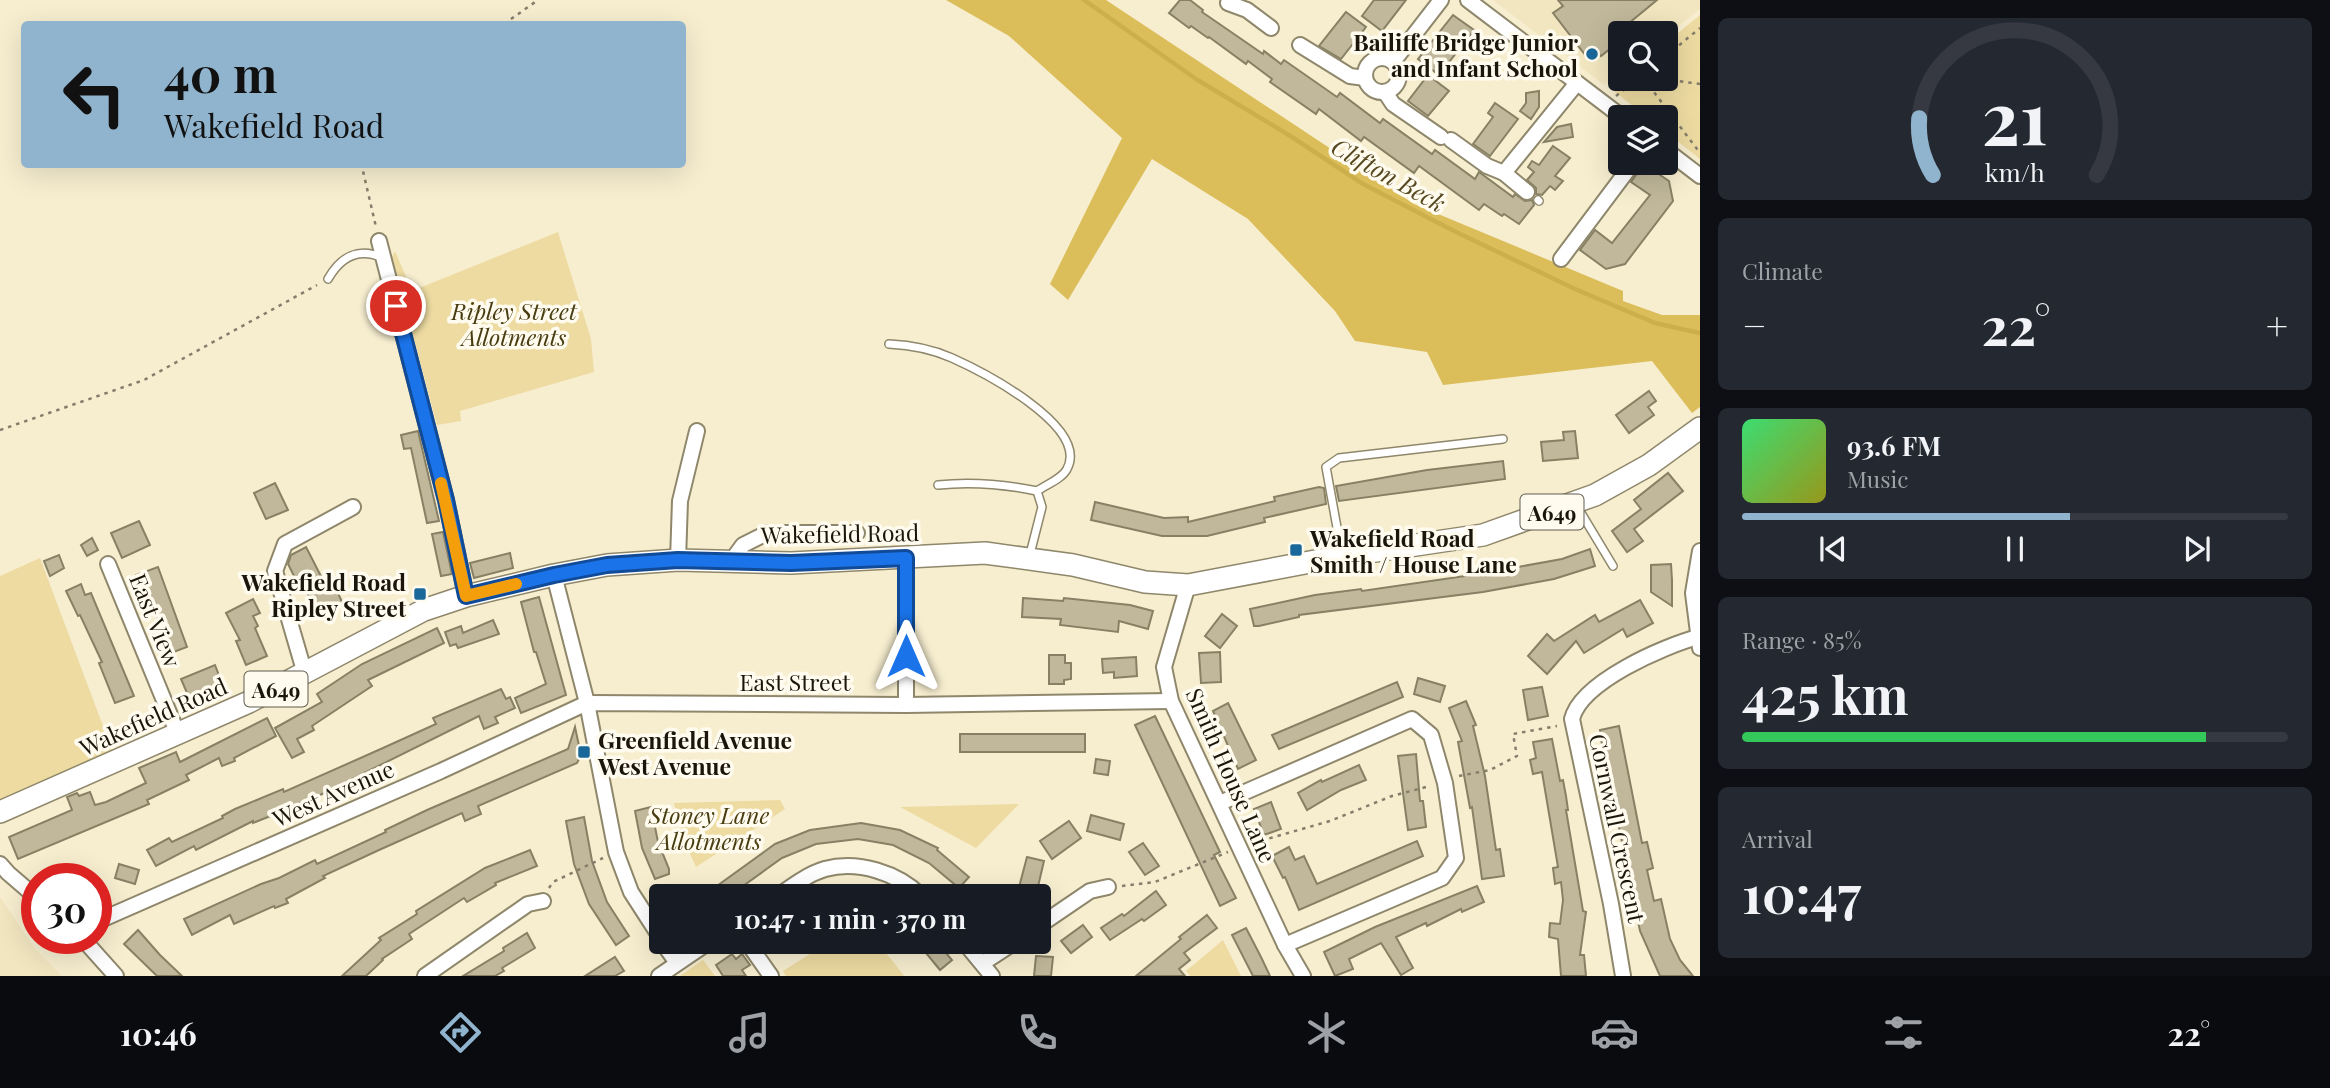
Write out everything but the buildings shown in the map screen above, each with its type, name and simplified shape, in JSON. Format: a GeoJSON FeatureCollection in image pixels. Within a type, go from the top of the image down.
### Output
{"type":"FeatureCollection","features":[{"type":"Feature","properties":{"kind":"main road","name":"Wakefield Road"},"geometry":{"type":"LineString","coordinates":[[0,812],[249,702],[424,610],[466,596],[554,575],[607,565],[678,560],[791,563],[985,554],[1073,565],[1145,582],[1188,585],[1342,556],[1483,535],[1595,495],[1697,438]]}},
{"type":"Feature","properties":{"kind":"street"},"geometry":{"type":"LineString","coordinates":[[1393,62],[1441,0]]}},
{"type":"Feature","properties":{"kind":"street"},"geometry":{"type":"LineString","coordinates":[[1468,0],[1608,106]]}},
{"type":"Feature","properties":{"kind":"street"},"geometry":{"type":"LineString","coordinates":[[1228,3],[1251,5],[1271,28]]}},
{"type":"Feature","properties":{"kind":"street"},"geometry":{"type":"LineString","coordinates":[[1300,45],[1350,76],[1365,78]]}},
{"type":"Feature","properties":{"kind":"street"},"geometry":{"type":"LineString","coordinates":[[1385,92],[1398,82],[1399,71],[1393,62],[1384,58],[1373,60],[1366,68],[1365,78],[1370,87],[1385,92],[1393,104],[1487,166],[1504,173],[1535,197]]}},
{"type":"Feature","properties":{"kind":"street"},"geometry":{"type":"LineString","coordinates":[[1504,173],[1577,83]]}},
{"type":"Feature","properties":{"kind":"street"},"geometry":{"type":"LineString","coordinates":[[1678,159],[1700,176]]}},
{"type":"Feature","properties":{"kind":"street"},"geometry":{"type":"LineString","coordinates":[[1561,259],[1624,175]]}},
{"type":"Feature","properties":{"kind":"street"},"geometry":{"type":"LineString","coordinates":[[379,241],[446,500],[466,596]]}},
{"type":"Feature","properties":{"kind":"street"},"geometry":{"type":"LineString","coordinates":[[678,560],[680,501],[697,431]]}},
{"type":"Feature","properties":{"kind":"street"},"geometry":{"type":"LineString","coordinates":[[305,674],[275,571],[285,544],[353,507]]}},
{"type":"Feature","properties":{"kind":"street"},"geometry":{"type":"LineString","coordinates":[[732,560],[743,545],[767,533],[857,533]]}},
{"type":"Feature","properties":{"kind":"street"},"geometry":{"type":"LineString","coordinates":[[1699,643],[1693,593],[1700,551]]}},
{"type":"Feature","properties":{"kind":"street"},"geometry":{"type":"LineString","coordinates":[[906,558],[906,705]]}},
{"type":"Feature","properties":{"kind":"street","name":"East View"},"geometry":{"type":"LineString","coordinates":[[108,564],[177,732]]}},
{"type":"Feature","properties":{"kind":"street"},"geometry":{"type":"LineString","coordinates":[[554,575],[587,703],[616,852],[631,892],[649,920]]}},
{"type":"Feature","properties":{"kind":"street","name":"Smith House Lane"},"geometry":{"type":"LineString","coordinates":[[1188,585],[1164,667],[1171,701],[1285,945],[1303,976]]}},
{"type":"Feature","properties":{"kind":"street","name":"Cornwall Crescent"},"geometry":{"type":"LineString","coordinates":[[1623,976],[1573,723],[1575,708],[1588,693],[1649,655],[1699,643]]}},
{"type":"Feature","properties":{"kind":"street","name":"East Street"},"geometry":{"type":"LineString","coordinates":[[587,703],[906,705],[1171,701]]}},
{"type":"Feature","properties":{"kind":"street","name":"West Avenue"},"geometry":{"type":"LineString","coordinates":[[112,915],[441,771],[587,703]]}},
{"type":"Feature","properties":{"kind":"street"},"geometry":{"type":"LineString","coordinates":[[1220,803],[1412,719],[1431,735],[1445,782],[1456,858],[1442,878],[1285,945]]}},
{"type":"Feature","properties":{"kind":"street"},"geometry":{"type":"LineString","coordinates":[[0,864],[21,884]]}},
{"type":"Feature","properties":{"kind":"street"},"geometry":{"type":"LineString","coordinates":[[796,884],[825,869],[860,866],[909,884]]}},
{"type":"Feature","properties":{"kind":"street"},"geometry":{"type":"LineString","coordinates":[[1051,918],[1090,891],[1108,887]]}},
{"type":"Feature","properties":{"kind":"street"},"geometry":{"type":"LineString","coordinates":[[425,976],[528,904],[543,901]]}},
{"type":"Feature","properties":{"kind":"street"},"geometry":{"type":"LineString","coordinates":[[96,954],[116,976]]}},
{"type":"Feature","properties":{"kind":"street"},"geometry":{"type":"LineString","coordinates":[[671,954],[677,963]]}},
{"type":"Feature","properties":{"kind":"street"},"geometry":{"type":"LineString","coordinates":[[659,976],[691,954]]}},
{"type":"Feature","properties":{"kind":"street"},"geometry":{"type":"LineString","coordinates":[[755,954],[771,976]]}},
{"type":"Feature","properties":{"kind":"street"},"geometry":{"type":"LineString","coordinates":[[975,954],[992,976]]}},
{"type":"Feature","properties":{"kind":"street"},"geometry":{"type":"LineString","coordinates":[[983,963],[997,954]]}},
{"type":"Feature","properties":{"kind":"lane"},"geometry":{"type":"LineString","coordinates":[[328,279],[336,265],[350,256],[369,252],[384,258]]}},
{"type":"Feature","properties":{"kind":"lane"},"geometry":{"type":"LineString","coordinates":[[889,344],[920,348],[952,358],[1017,393],[1051,420],[1069,450],[1069,463],[1061,476],[1037,491],[965,481],[938,485]]}},
{"type":"Feature","properties":{"kind":"lane"},"geometry":{"type":"LineString","coordinates":[[1342,556],[1326,467],[1339,458],[1503,439]]}},
{"type":"Feature","properties":{"kind":"lane"},"geometry":{"type":"LineString","coordinates":[[1029,559],[1041,507],[1037,491]]}},
{"type":"Feature","properties":{"kind":"lane"},"geometry":{"type":"LineString","coordinates":[[1575,503],[1613,566]]}},
{"type":"Feature","properties":{"kind":"path"},"geometry":{"type":"LineString","coordinates":[[508,21],[538,0]]}},
{"type":"Feature","properties":{"kind":"path"},"geometry":{"type":"LineString","coordinates":[[1678,46],[1700,28]]}},
{"type":"Feature","properties":{"kind":"path"},"geometry":{"type":"LineString","coordinates":[[1678,81],[1700,84]]}},
{"type":"Feature","properties":{"kind":"path"},"geometry":{"type":"LineString","coordinates":[[1605,104],[1622,91]]}},
{"type":"Feature","properties":{"kind":"path"},"geometry":{"type":"LineString","coordinates":[[1653,91],[1700,153]]}},
{"type":"Feature","properties":{"kind":"path"},"geometry":{"type":"LineString","coordinates":[[365,168],[363,171],[379,241]]}},
{"type":"Feature","properties":{"kind":"path"},"geometry":{"type":"LineString","coordinates":[[0,430],[144,380],[328,279]]}},
{"type":"Feature","properties":{"kind":"path"},"geometry":{"type":"LineString","coordinates":[[1108,887],[1155,882],[1240,846],[1330,821],[1392,796],[1445,782],[1453,777],[1490,770],[1517,756],[1513,734],[1573,723]]}},
{"type":"Feature","properties":{"kind":"path"},"geometry":{"type":"LineString","coordinates":[[543,901],[553,882],[616,852]]}},
{"type":"Feature","properties":{"kind":"shaded area"},"geometry":{"type":"Polygon","coordinates":[[[946,0],[1106,0],[1414,204],[1623,291],[1623,301],[1662,315],[1700,315],[1700,407],[1692,413],[1652,361],[1443,385],[1427,352],[1355,341],[1335,311],[1248,219],[1152,159],[1068,300],[1050,284],[1122,138],[1009,36],[946,0]]]}},
{"type":"Feature","properties":{"kind":"shaded area","name":"Bailiffe Bridge Junior and Infant School"},"geometry":{"type":"Polygon","coordinates":[[[1493,0],[1700,0],[1700,9],[1678,26],[1678,21],[1608,21],[1608,82],[1604,85],[1493,0]]]}},
{"type":"Feature","properties":{"kind":"shaded area"},"geometry":{"type":"Polygon","coordinates":[[[0,897],[21,928],[21,954],[40,954],[62,976],[0,976],[0,897]]]}},
{"type":"Feature","properties":{"kind":"green space"},"geometry":{"type":"Polygon","coordinates":[[[1700,15],[1700,159],[1678,142],[1678,105],[1632,105],[1614,91],[1678,91],[1678,33],[1700,15]]]}},
{"type":"Feature","properties":{"kind":"green space","name":"Ripley Street Allotments"},"geometry":{"type":"Polygon","coordinates":[[[558,232],[591,339],[594,372],[460,411],[461,421],[437,425],[392,257],[395,251],[412,291],[558,232]]]}},
{"type":"Feature","properties":{"kind":"green space"},"geometry":{"type":"Polygon","coordinates":[[[40,558],[112,750],[0,800],[0,576],[40,558]]]}},
{"type":"Feature","properties":{"kind":"green space","name":"Stoney Lane Allotments"},"geometry":{"type":"Polygon","coordinates":[[[780,800],[785,809],[696,867],[680,831],[674,803],[780,800]]]}},
{"type":"Feature","properties":{"kind":"green space"},"geometry":{"type":"Polygon","coordinates":[[[1019,804],[976,848],[900,807],[1019,804]]]}},
{"type":"Feature","properties":{"kind":"green space"},"geometry":{"type":"Polygon","coordinates":[[[1223,940],[1241,976],[1190,976],[1186,971],[1223,940]]]}},
{"type":"Feature","properties":{"kind":"green space"},"geometry":{"type":"Polygon","coordinates":[[[810,954],[886,954],[904,976],[786,976],[783,971],[810,954]]]}},
{"type":"Feature","properties":{"kind":"green space"},"geometry":{"type":"Polygon","coordinates":[[[703,960],[715,976],[680,976],[703,960]]]}},
{"type":"Feature","properties":{"kind":"waterway","name":"Clifton Beck"},"geometry":{"type":"LineString","coordinates":[[1084,0],[1196,79],[1363,184],[1575,289],[1655,323],[1700,333]]}},
{"type":"Feature","properties":{"kind":"slow traffic"},"geometry":{"type":"LineString","coordinates":[[441,483],[466,596],[516,584]]}},
{"type":"Feature","properties":{"kind":"place","name":"Bailiffe Bridge Junior and Infant School"},"geometry":{"type":"Point","coordinates":[1592,54]}},
{"type":"Feature","properties":{"kind":"place","name":"Wakefield Road Smith / House Lane"},"geometry":{"type":"Point","coordinates":[1296,550]}},
{"type":"Feature","properties":{"kind":"place","name":"Wakefield Road Ripley Street"},"geometry":{"type":"Point","coordinates":[420,594]}},
{"type":"Feature","properties":{"kind":"place","name":"Greenfield Avenue West Avenue"},"geometry":{"type":"Point","coordinates":[584,752]}},
{"type":"Feature","properties":{"kind":"route"},"geometry":{"type":"LineString","coordinates":[[396,306],[446,500],[466,596],[607,565],[678,560],[791,563],[906,558],[906,656]]}}]}
